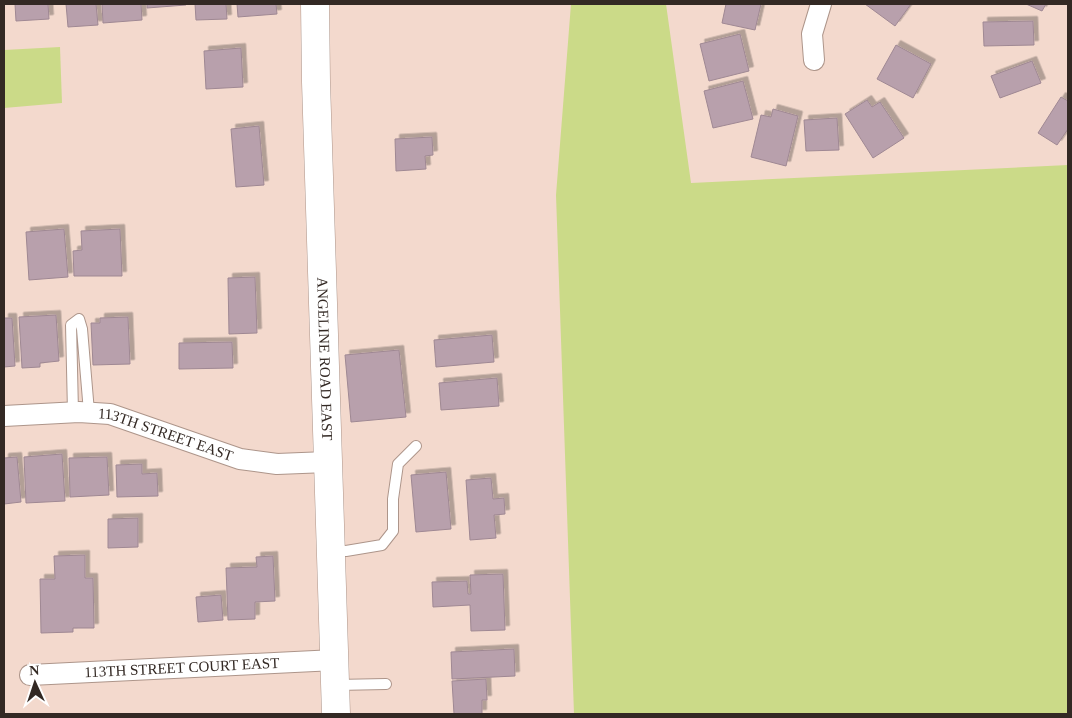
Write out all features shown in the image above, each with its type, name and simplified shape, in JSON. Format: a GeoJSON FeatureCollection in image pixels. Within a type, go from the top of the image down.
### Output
{"type":"FeatureCollection","features":[{"type":"Feature","properties":{"kind":"street","name":"ANGELINE ROAD EAST"},"geometry":{"type":"LineString","coordinates":[[315,4],[327,462],[336,714]]}},
{"type":"Feature","properties":{"kind":"street"},"geometry":{"type":"LineString","coordinates":[[814,60],[812,34],[821,4]]}},
{"type":"Feature","properties":{"kind":"street","name":"113TH STREET EAST"},"geometry":{"type":"LineString","coordinates":[[4,416],[81,412],[110,414],[240,459],[277,464],[327,462]]}},
{"type":"Feature","properties":{"kind":"street","name":"113TH STREET COURT EAST"},"geometry":{"type":"LineString","coordinates":[[30,675],[335,673]]}},
{"type":"Feature","properties":{"kind":"lane"},"geometry":{"type":"LineString","coordinates":[[79,319],[82,329],[81,412],[70,325],[79,319]]}},
{"type":"Feature","properties":{"kind":"lane"},"geometry":{"type":"LineString","coordinates":[[331,550],[346,551],[382,546],[393,531],[393,499],[398,464],[416,446]]}},
{"type":"Feature","properties":{"kind":"lane"},"geometry":{"type":"LineString","coordinates":[[335,673],[386,684]]}},
{"type":"Feature","properties":{"kind":"green space"},"geometry":{"type":"Polygon","coordinates":[[[571,4],[666,4],[691,183],[1068,165],[1068,714],[574,714],[556,195],[571,4]]]}},
{"type":"Feature","properties":{"kind":"green space"},"geometry":{"type":"Polygon","coordinates":[[[60,47],[62,103],[4,108],[4,50],[60,47]]]}},
{"type":"Feature","properties":{"kind":"building"},"geometry":{"type":"Polygon","coordinates":[[[15,4],[48,4],[49,19],[16,21],[15,4]]]}},
{"type":"Feature","properties":{"kind":"building"},"geometry":{"type":"Polygon","coordinates":[[[66,4],[96,4],[98,25],[68,27],[66,4]]]}},
{"type":"Feature","properties":{"kind":"building"},"geometry":{"type":"Polygon","coordinates":[[[102,4],[141,4],[142,20],[103,23],[102,4]]]}},
{"type":"Feature","properties":{"kind":"building"},"geometry":{"type":"Polygon","coordinates":[[[147,4],[186,4],[186,5],[147,8],[147,4]]]}},
{"type":"Feature","properties":{"kind":"building"},"geometry":{"type":"Polygon","coordinates":[[[195,4],[226,4],[227,19],[196,20],[195,4]]]}},
{"type":"Feature","properties":{"kind":"building"},"geometry":{"type":"Polygon","coordinates":[[[237,4],[276,4],[277,14],[238,17],[237,4]]]}},
{"type":"Feature","properties":{"kind":"building"},"geometry":{"type":"Polygon","coordinates":[[[726,4],[761,4],[755,30],[722,23],[726,4]]]}},
{"type":"Feature","properties":{"kind":"building"},"geometry":{"type":"Polygon","coordinates":[[[865,4],[911,4],[895,26],[865,4]]]}},
{"type":"Feature","properties":{"kind":"building"},"geometry":{"type":"Polygon","coordinates":[[[1026,4],[1046,4],[1042,11],[1026,4]]]}},
{"type":"Feature","properties":{"kind":"building"},"geometry":{"type":"Polygon","coordinates":[[[1033,21],[1034,45],[984,46],[983,22],[1033,21]]]}},
{"type":"Feature","properties":{"kind":"building"},"geometry":{"type":"Polygon","coordinates":[[[740,34],[749,71],[709,81],[700,44],[740,34]]]}},
{"type":"Feature","properties":{"kind":"building"},"geometry":{"type":"Polygon","coordinates":[[[896,45],[931,64],[913,98],[877,79],[896,45]]]}},
{"type":"Feature","properties":{"kind":"building"},"geometry":{"type":"Polygon","coordinates":[[[241,48],[243,87],[206,89],[204,51],[241,48]]]}},
{"type":"Feature","properties":{"kind":"building"},"geometry":{"type":"Polygon","coordinates":[[[1032,61],[1041,83],[1000,98],[991,76],[1032,61]]]}},
{"type":"Feature","properties":{"kind":"building"},"geometry":{"type":"Polygon","coordinates":[[[743,81],[753,119],[713,128],[704,91],[743,81]]]}},
{"type":"Feature","properties":{"kind":"building"},"geometry":{"type":"Polygon","coordinates":[[[1061,97],[1068,101],[1068,129],[1057,145],[1038,133],[1061,97]]]}},
{"type":"Feature","properties":{"kind":"building"},"geometry":{"type":"Polygon","coordinates":[[[867,100],[872,107],[880,102],[904,138],[873,158],[845,114],[867,100]]]}},
{"type":"Feature","properties":{"kind":"building"},"geometry":{"type":"Polygon","coordinates":[[[773,109],[798,116],[786,166],[751,157],[761,115],[771,117],[773,109]]]}},
{"type":"Feature","properties":{"kind":"building"},"geometry":{"type":"Polygon","coordinates":[[[837,118],[839,150],[806,151],[804,120],[837,118]]]}},
{"type":"Feature","properties":{"kind":"building"},"geometry":{"type":"Polygon","coordinates":[[[259,126],[264,185],[236,187],[231,129],[259,126]]]}},
{"type":"Feature","properties":{"kind":"building"},"geometry":{"type":"Polygon","coordinates":[[[432,137],[433,155],[425,156],[426,169],[396,171],[395,139],[432,137]]]}},
{"type":"Feature","properties":{"kind":"building"},"geometry":{"type":"Polygon","coordinates":[[[64,229],[68,277],[29,280],[26,232],[64,229]]]}},
{"type":"Feature","properties":{"kind":"building"},"geometry":{"type":"Polygon","coordinates":[[[120,229],[122,276],[74,276],[73,251],[82,250],[81,231],[120,229]]]}},
{"type":"Feature","properties":{"kind":"building"},"geometry":{"type":"Polygon","coordinates":[[[255,277],[257,333],[229,334],[228,278],[255,277]]]}},
{"type":"Feature","properties":{"kind":"building"},"geometry":{"type":"Polygon","coordinates":[[[56,315],[59,361],[40,363],[40,367],[22,368],[19,317],[56,315]]]}},
{"type":"Feature","properties":{"kind":"building"},"geometry":{"type":"Polygon","coordinates":[[[128,317],[130,364],[93,365],[91,323],[100,323],[100,318],[128,317]]]}},
{"type":"Feature","properties":{"kind":"building"},"geometry":{"type":"Polygon","coordinates":[[[4,318],[12,318],[15,366],[4,367],[4,318]]]}},
{"type":"Feature","properties":{"kind":"building"},"geometry":{"type":"Polygon","coordinates":[[[492,335],[494,362],[436,367],[434,340],[492,335]]]}},
{"type":"Feature","properties":{"kind":"building"},"geometry":{"type":"Polygon","coordinates":[[[232,342],[233,368],[179,369],[179,343],[232,342]]]}},
{"type":"Feature","properties":{"kind":"building"},"geometry":{"type":"Polygon","coordinates":[[[399,350],[406,417],[351,422],[345,355],[399,350]]]}},
{"type":"Feature","properties":{"kind":"building"},"geometry":{"type":"Polygon","coordinates":[[[497,378],[499,406],[441,410],[439,383],[497,378]]]}},
{"type":"Feature","properties":{"kind":"building"},"geometry":{"type":"Polygon","coordinates":[[[62,454],[65,501],[26,503],[24,457],[62,454]]]}},
{"type":"Feature","properties":{"kind":"building"},"geometry":{"type":"Polygon","coordinates":[[[17,457],[21,502],[4,504],[4,458],[17,457]]]}},
{"type":"Feature","properties":{"kind":"building"},"geometry":{"type":"Polygon","coordinates":[[[107,457],[109,495],[70,497],[69,458],[107,457]]]}},
{"type":"Feature","properties":{"kind":"building"},"geometry":{"type":"Polygon","coordinates":[[[142,464],[142,474],[157,473],[158,496],[117,497],[116,465],[142,464]]]}},
{"type":"Feature","properties":{"kind":"building"},"geometry":{"type":"Polygon","coordinates":[[[446,472],[451,529],[416,532],[411,475],[446,472]]]}},
{"type":"Feature","properties":{"kind":"building"},"geometry":{"type":"Polygon","coordinates":[[[491,478],[493,499],[504,498],[505,514],[494,515],[496,538],[470,540],[466,480],[491,478]]]}},
{"type":"Feature","properties":{"kind":"building"},"geometry":{"type":"Polygon","coordinates":[[[138,518],[138,547],[108,548],[108,519],[138,518]]]}},
{"type":"Feature","properties":{"kind":"building"},"geometry":{"type":"Polygon","coordinates":[[[85,555],[85,578],[93,578],[94,628],[73,628],[73,632],[41,633],[40,579],[55,579],[54,556],[85,555]]]}},
{"type":"Feature","properties":{"kind":"building"},"geometry":{"type":"Polygon","coordinates":[[[273,556],[275,601],[255,602],[255,619],[228,620],[226,568],[257,567],[256,557],[273,556]]]}},
{"type":"Feature","properties":{"kind":"building"},"geometry":{"type":"Polygon","coordinates":[[[503,574],[505,630],[471,631],[470,605],[433,607],[432,582],[467,581],[468,594],[471,594],[470,575],[503,574]]]}},
{"type":"Feature","properties":{"kind":"building"},"geometry":{"type":"Polygon","coordinates":[[[221,595],[223,620],[198,622],[196,597],[221,595]]]}},
{"type":"Feature","properties":{"kind":"building"},"geometry":{"type":"Polygon","coordinates":[[[514,649],[515,676],[452,679],[451,652],[514,649]]]}},
{"type":"Feature","properties":{"kind":"building"},"geometry":{"type":"Polygon","coordinates":[[[486,679],[487,700],[482,700],[482,714],[454,714],[452,681],[486,679]]]}}]}
